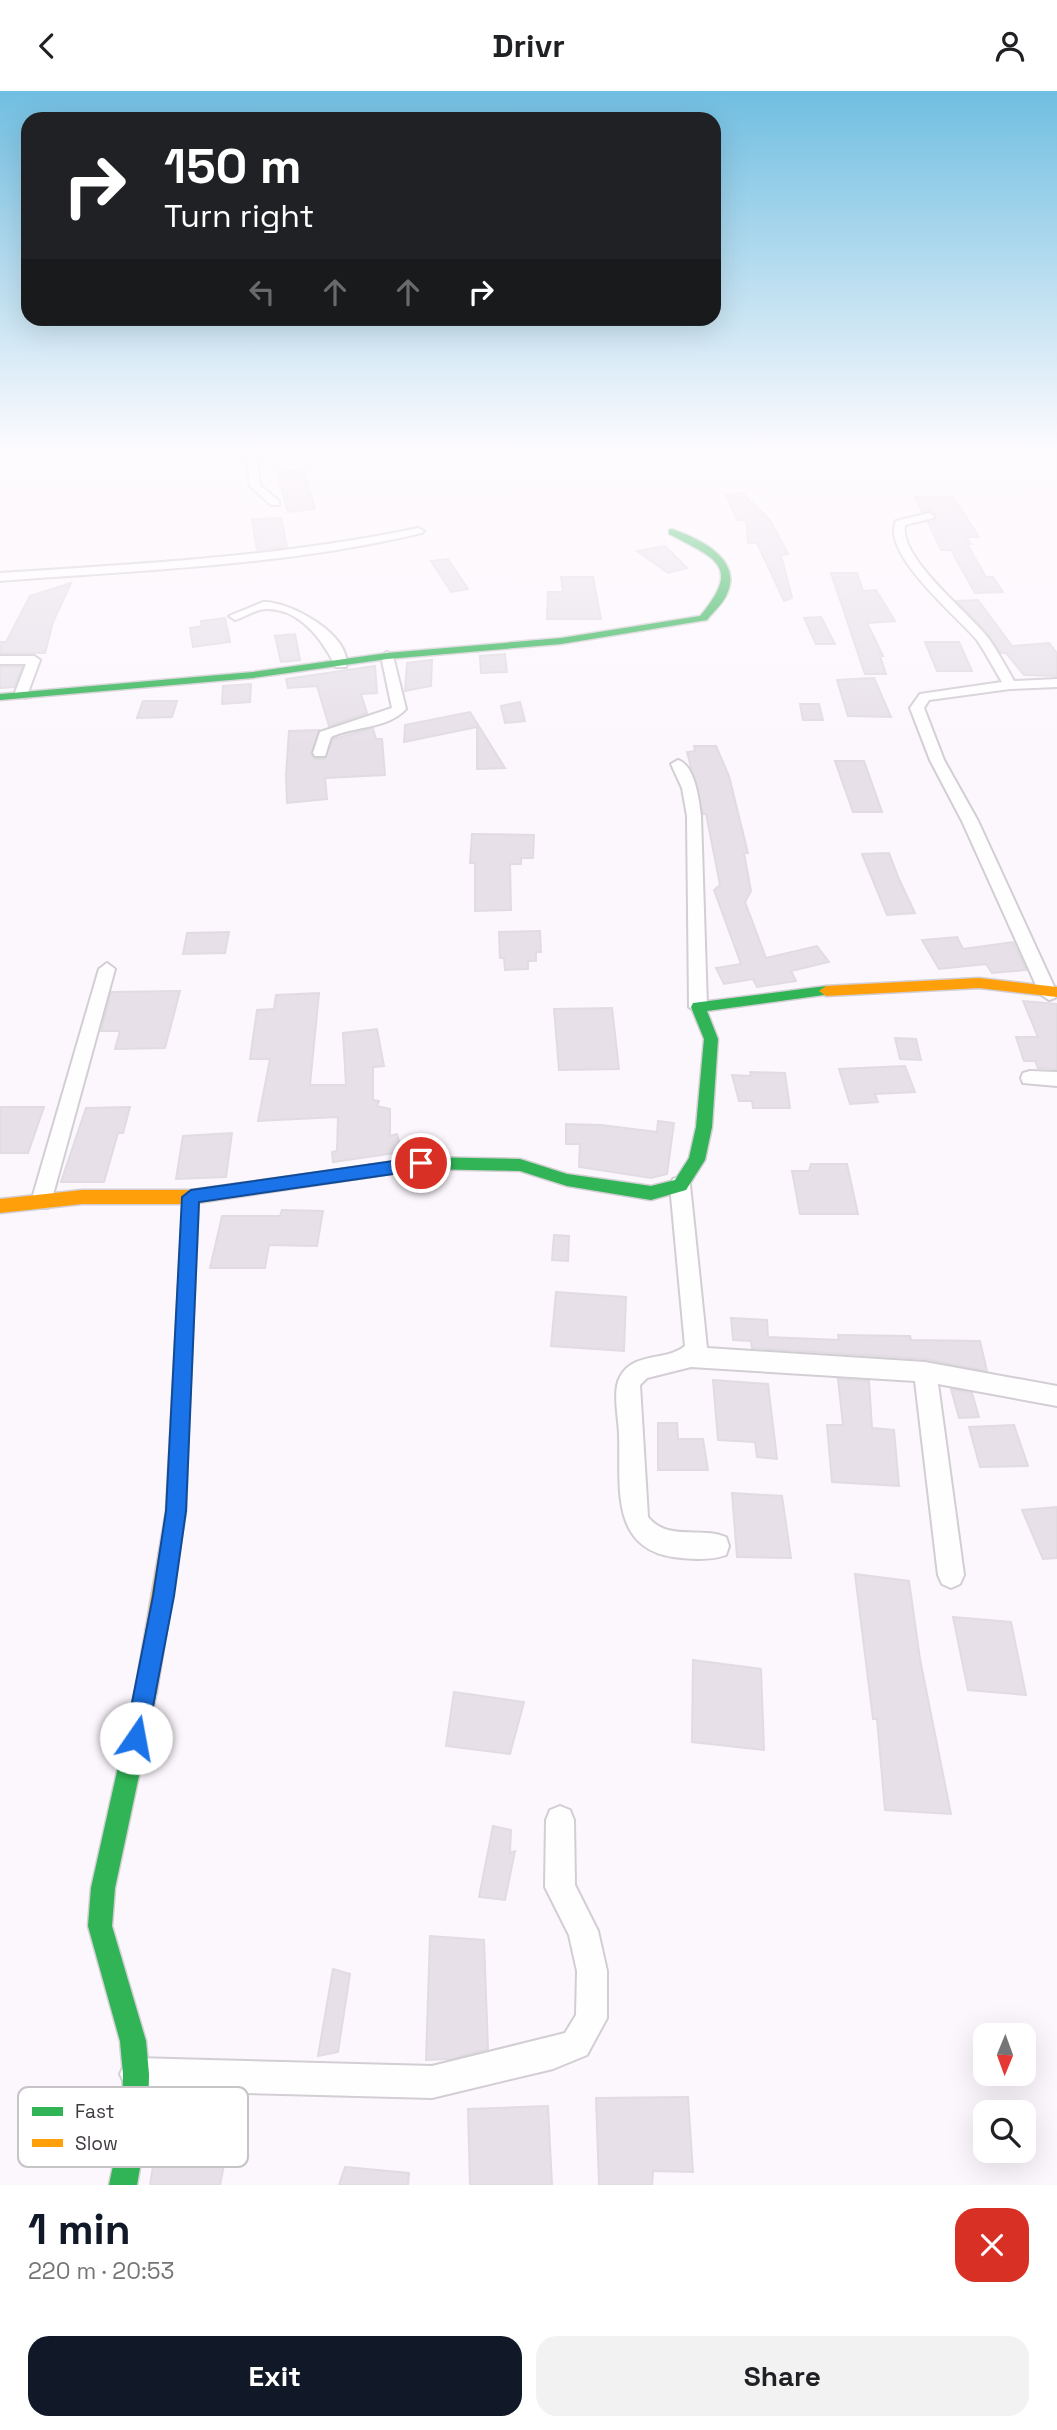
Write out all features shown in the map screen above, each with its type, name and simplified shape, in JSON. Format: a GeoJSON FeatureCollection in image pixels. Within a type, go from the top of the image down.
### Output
{"type":"FeatureCollection","features":[{"type":"Feature","properties":{"kind":"street"},"geometry":{"type":"LineString","coordinates":[[0,577],[224,561],[301,551]]}},
{"type":"Feature","properties":{"kind":"street"},"geometry":{"type":"LineString","coordinates":[[0,697],[253,675],[387,656],[561,641],[703,618],[717,606],[728,584],[729,569],[720,557],[708,551]]}},
{"type":"Feature","properties":{"kind":"street"},"geometry":{"type":"LineString","coordinates":[[905,551],[922,575],[983,640],[1010,685]]}},
{"type":"Feature","properties":{"kind":"street"},"geometry":{"type":"LineString","coordinates":[[234,616],[254,608],[271,606],[289,614],[320,629],[339,650],[341,664]]}},
{"type":"Feature","properties":{"kind":"street"},"geometry":{"type":"LineString","coordinates":[[320,753],[325,735],[337,727],[391,715],[399,709],[387,656]]}},
{"type":"Feature","properties":{"kind":"street"},"geometry":{"type":"LineString","coordinates":[[0,660],[34,660],[21,695]]}},
{"type":"Feature","properties":{"kind":"street"},"geometry":{"type":"LineString","coordinates":[[1053,993],[970,821],[937,760],[917,708],[925,697],[1010,685],[1057,683]]}},
{"type":"Feature","properties":{"kind":"street"},"geometry":{"type":"LineString","coordinates":[[678,764],[689,788],[694,817],[698,1007],[711,1039],[704,1127],[697,1160],[680,1185],[696,1331],[696,1347],[691,1357]]}},
{"type":"Feature","properties":{"kind":"street"},"geometry":{"type":"LineString","coordinates":[[41,1202],[107,969]]}},
{"type":"Feature","properties":{"kind":"street"},"geometry":{"type":"LineString","coordinates":[[698,1007],[838,990],[979,983],[1053,993]]}},
{"type":"Feature","properties":{"kind":"street"},"geometry":{"type":"LineString","coordinates":[[1030,1078],[1057,1079]]}},
{"type":"Feature","properties":{"kind":"street"},"geometry":{"type":"LineString","coordinates":[[0,1206],[82,1198],[191,1197],[421,1163],[520,1165],[567,1180],[651,1192],[680,1185]]}},
{"type":"Feature","properties":{"kind":"street"},"geometry":{"type":"LineString","coordinates":[[136,2087],[133,2041],[100,1926],[103,1888],[153,1659],[174,1524],[191,1197]]}},
{"type":"Feature","properties":{"kind":"street"},"geometry":{"type":"LineString","coordinates":[[717,1546],[659,1542],[642,1532],[634,1513],[629,1382],[640,1370],[691,1357],[925,1372],[1057,1396]]}},
{"type":"Feature","properties":{"kind":"street"},"geometry":{"type":"LineString","coordinates":[[925,1372],[951,1575]]}},
{"type":"Feature","properties":{"kind":"street"},"geometry":{"type":"LineString","coordinates":[[136,2074],[368,2083],[432,2082],[553,2053],[576,2044],[591,2018],[592,1971],[583,1931],[560,1887],[560,1820]]}},
{"type":"Feature","properties":{"kind":"street"},"geometry":{"type":"LineString","coordinates":[[123,2185],[126,2167]]}},
{"type":"Feature","properties":{"kind":"building"},"geometry":{"type":"Polygon","coordinates":[[[637,551],[670,551],[687,568],[668,573],[637,551]]]}},
{"type":"Feature","properties":{"kind":"building"},"geometry":{"type":"Polygon","coordinates":[[[761,551],[786,551],[788,554],[781,555],[792,598],[784,601],[761,551]]]}},
{"type":"Feature","properties":{"kind":"building"},"geometry":{"type":"Polygon","coordinates":[[[951,551],[971,551],[986,577],[993,577],[1003,592],[975,593],[951,551]]]}},
{"type":"Feature","properties":{"kind":"building"},"geometry":{"type":"Polygon","coordinates":[[[448,559],[468,589],[451,592],[431,561],[448,559]]]}},
{"type":"Feature","properties":{"kind":"building"},"geometry":{"type":"Polygon","coordinates":[[[831,573],[857,573],[863,591],[876,590],[895,621],[867,623],[883,656],[880,656],[886,674],[865,674],[831,573]]]}},
{"type":"Feature","properties":{"kind":"building"},"geometry":{"type":"Polygon","coordinates":[[[561,577],[593,577],[601,619],[547,619],[548,592],[563,592],[561,577]]]}},
{"type":"Feature","properties":{"kind":"building"},"geometry":{"type":"Polygon","coordinates":[[[71,583],[53,622],[45,653],[0,653],[0,642],[6,642],[30,596],[71,583]]]}},
{"type":"Feature","properties":{"kind":"building"},"geometry":{"type":"Polygon","coordinates":[[[978,600],[1012,646],[1049,643],[1057,653],[1057,676],[1024,675],[1006,653],[1001,653],[981,626],[956,601],[978,600]]]}},
{"type":"Feature","properties":{"kind":"building"},"geometry":{"type":"Polygon","coordinates":[[[821,617],[835,644],[816,644],[804,618],[821,617]]]}},
{"type":"Feature","properties":{"kind":"building"},"geometry":{"type":"Polygon","coordinates":[[[225,618],[230,642],[193,647],[190,628],[202,626],[201,621],[225,618]]]}},
{"type":"Feature","properties":{"kind":"building"},"geometry":{"type":"Polygon","coordinates":[[[295,634],[300,660],[281,662],[275,636],[295,634]]]}},
{"type":"Feature","properties":{"kind":"building"},"geometry":{"type":"Polygon","coordinates":[[[925,642],[959,642],[972,671],[937,671],[925,642]]]}},
{"type":"Feature","properties":{"kind":"building"},"geometry":{"type":"Polygon","coordinates":[[[505,654],[507,672],[481,673],[480,656],[505,654]]]}},
{"type":"Feature","properties":{"kind":"building"},"geometry":{"type":"Polygon","coordinates":[[[432,660],[431,686],[405,691],[407,663],[432,660]]]}},
{"type":"Feature","properties":{"kind":"building"},"geometry":{"type":"Polygon","coordinates":[[[375,666],[377,693],[361,694],[367,713],[329,726],[317,686],[288,688],[286,679],[375,666]]]}},
{"type":"Feature","properties":{"kind":"building"},"geometry":{"type":"Polygon","coordinates":[[[0,667],[22,667],[14,687],[0,688],[0,667]]]}},
{"type":"Feature","properties":{"kind":"building"},"geometry":{"type":"Polygon","coordinates":[[[874,678],[891,717],[848,716],[837,680],[874,678]]]}},
{"type":"Feature","properties":{"kind":"building"},"geometry":{"type":"Polygon","coordinates":[[[251,684],[250,702],[222,704],[223,686],[251,684]]]}},
{"type":"Feature","properties":{"kind":"building"},"geometry":{"type":"Polygon","coordinates":[[[143,701],[177,701],[172,717],[137,718],[143,701]]]}},
{"type":"Feature","properties":{"kind":"building"},"geometry":{"type":"Polygon","coordinates":[[[520,702],[525,721],[505,723],[501,706],[520,702]]]}},
{"type":"Feature","properties":{"kind":"building"},"geometry":{"type":"Polygon","coordinates":[[[800,704],[819,704],[823,720],[803,720],[800,704]]]}},
{"type":"Feature","properties":{"kind":"building"},"geometry":{"type":"Polygon","coordinates":[[[470,712],[505,768],[477,769],[477,727],[404,742],[405,725],[470,712]]]}},
{"type":"Feature","properties":{"kind":"building"},"geometry":{"type":"Polygon","coordinates":[[[373,728],[376,739],[382,739],[385,775],[325,778],[327,799],[287,803],[289,731],[319,730],[311,754],[315,759],[325,759],[333,739],[373,728]]]}},
{"type":"Feature","properties":{"kind":"building"},"geometry":{"type":"Polygon","coordinates":[[[694,746],[716,746],[729,776],[748,853],[744,853],[751,891],[745,902],[766,958],[817,946],[829,962],[791,971],[796,981],[757,987],[753,979],[724,984],[716,968],[741,964],[714,890],[720,885],[714,854],[706,814],[703,814],[687,752],[695,751],[694,746]]]}},
{"type":"Feature","properties":{"kind":"building"},"geometry":{"type":"Polygon","coordinates":[[[835,761],[864,761],[882,812],[853,812],[835,761]]]}},
{"type":"Feature","properties":{"kind":"building"},"geometry":{"type":"Polygon","coordinates":[[[472,834],[534,835],[533,858],[521,858],[521,864],[510,864],[511,910],[475,911],[475,863],[470,863],[472,834]]]}},
{"type":"Feature","properties":{"kind":"building"},"geometry":{"type":"Polygon","coordinates":[[[889,853],[915,913],[887,915],[862,854],[889,853]]]}},
{"type":"Feature","properties":{"kind":"building"},"geometry":{"type":"Polygon","coordinates":[[[540,931],[541,952],[536,952],[536,961],[528,961],[528,969],[505,970],[504,958],[500,958],[499,932],[540,931]]]}},
{"type":"Feature","properties":{"kind":"building"},"geometry":{"type":"Polygon","coordinates":[[[229,932],[225,953],[183,954],[187,933],[229,932]]]}},
{"type":"Feature","properties":{"kind":"building"},"geometry":{"type":"Polygon","coordinates":[[[957,937],[963,949],[1013,942],[1026,970],[992,973],[986,964],[939,969],[922,940],[957,937]]]}},
{"type":"Feature","properties":{"kind":"building"},"geometry":{"type":"Polygon","coordinates":[[[180,991],[165,1048],[115,1049],[120,1031],[101,1031],[111,992],[180,991]]]}},
{"type":"Feature","properties":{"kind":"building"},"geometry":{"type":"Polygon","coordinates":[[[319,993],[310,1085],[346,1085],[343,1033],[377,1029],[384,1066],[373,1067],[373,1100],[379,1101],[377,1106],[390,1109],[390,1136],[397,1134],[402,1152],[333,1162],[332,1152],[337,1151],[338,1117],[258,1121],[270,1059],[250,1059],[257,1010],[274,1009],[276,995],[319,993]]]}},
{"type":"Feature","properties":{"kind":"building"},"geometry":{"type":"Polygon","coordinates":[[[1023,1001],[1057,1004],[1057,1069],[1038,1068],[1035,1061],[1024,1061],[1016,1037],[1038,1037],[1023,1001]]]}},
{"type":"Feature","properties":{"kind":"building"},"geometry":{"type":"Polygon","coordinates":[[[612,1008],[619,1069],[559,1070],[554,1009],[612,1008]]]}},
{"type":"Feature","properties":{"kind":"building"},"geometry":{"type":"Polygon","coordinates":[[[895,1038],[916,1039],[921,1060],[900,1059],[895,1038]]]}},
{"type":"Feature","properties":{"kind":"building"},"geometry":{"type":"Polygon","coordinates":[[[905,1066],[915,1092],[875,1094],[878,1102],[850,1104],[839,1069],[905,1066]]]}},
{"type":"Feature","properties":{"kind":"building"},"geometry":{"type":"Polygon","coordinates":[[[750,1072],[785,1073],[790,1108],[753,1108],[752,1101],[739,1101],[732,1075],[751,1076],[750,1072]]]}},
{"type":"Feature","properties":{"kind":"building"},"geometry":{"type":"Polygon","coordinates":[[[0,1107],[44,1107],[28,1153],[0,1153],[0,1107]]]}},
{"type":"Feature","properties":{"kind":"building"},"geometry":{"type":"Polygon","coordinates":[[[130,1107],[123,1133],[118,1133],[104,1182],[61,1182],[86,1108],[130,1107]]]}},
{"type":"Feature","properties":{"kind":"building"},"geometry":{"type":"Polygon","coordinates":[[[658,1121],[674,1123],[667,1174],[651,1178],[579,1167],[580,1144],[566,1144],[566,1124],[657,1132],[658,1121]]]}},
{"type":"Feature","properties":{"kind":"building"},"geometry":{"type":"Polygon","coordinates":[[[232,1133],[226,1177],[176,1179],[183,1136],[232,1133]]]}},
{"type":"Feature","properties":{"kind":"building"},"geometry":{"type":"Polygon","coordinates":[[[811,1164],[847,1164],[858,1214],[800,1214],[792,1171],[809,1171],[811,1164]]]}},
{"type":"Feature","properties":{"kind":"building"},"geometry":{"type":"Polygon","coordinates":[[[282,1210],[323,1211],[317,1246],[269,1245],[265,1268],[210,1268],[222,1216],[280,1216],[282,1210]]]}},
{"type":"Feature","properties":{"kind":"building"},"geometry":{"type":"Polygon","coordinates":[[[554,1235],[569,1236],[568,1261],[552,1260],[554,1235]]]}},
{"type":"Feature","properties":{"kind":"building"},"geometry":{"type":"Polygon","coordinates":[[[556,1292],[626,1297],[624,1351],[551,1346],[556,1292]]]}},
{"type":"Feature","properties":{"kind":"building"},"geometry":{"type":"Polygon","coordinates":[[[731,1318],[767,1320],[768,1337],[839,1340],[838,1335],[910,1336],[911,1340],[980,1341],[987,1371],[925,1359],[752,1348],[751,1341],[733,1340],[731,1318]]]}},
{"type":"Feature","properties":{"kind":"building"},"geometry":{"type":"Polygon","coordinates":[[[838,1379],[869,1381],[872,1428],[894,1430],[899,1486],[832,1482],[827,1425],[843,1425],[838,1379]]]}},
{"type":"Feature","properties":{"kind":"building"},"geometry":{"type":"Polygon","coordinates":[[[713,1380],[768,1384],[777,1459],[757,1457],[755,1442],[718,1440],[713,1380]]]}},
{"type":"Feature","properties":{"kind":"building"},"geometry":{"type":"Polygon","coordinates":[[[951,1389],[972,1393],[979,1417],[959,1418],[951,1389]]]}},
{"type":"Feature","properties":{"kind":"building"},"geometry":{"type":"Polygon","coordinates":[[[658,1423],[677,1423],[678,1439],[703,1439],[708,1470],[658,1470],[658,1423]]]}},
{"type":"Feature","properties":{"kind":"building"},"geometry":{"type":"Polygon","coordinates":[[[1014,1425],[1028,1466],[980,1467],[969,1427],[1014,1425]]]}},
{"type":"Feature","properties":{"kind":"building"},"geometry":{"type":"Polygon","coordinates":[[[732,1493],[782,1496],[791,1558],[737,1557],[732,1493]]]}},
{"type":"Feature","properties":{"kind":"building"},"geometry":{"type":"Polygon","coordinates":[[[1057,1507],[1057,1558],[1043,1559],[1022,1510],[1057,1507]]]}},
{"type":"Feature","properties":{"kind":"building"},"geometry":{"type":"Polygon","coordinates":[[[855,1574],[909,1581],[920,1659],[951,1814],[885,1810],[877,1719],[873,1719],[855,1574]]]}},
{"type":"Feature","properties":{"kind":"building"},"geometry":{"type":"Polygon","coordinates":[[[953,1617],[1011,1622],[1026,1695],[968,1690],[953,1617]]]}},
{"type":"Feature","properties":{"kind":"building"},"geometry":{"type":"Polygon","coordinates":[[[693,1660],[761,1669],[764,1750],[692,1742],[693,1660]]]}},
{"type":"Feature","properties":{"kind":"building"},"geometry":{"type":"Polygon","coordinates":[[[454,1692],[524,1702],[510,1754],[446,1746],[454,1692]]]}},
{"type":"Feature","properties":{"kind":"building"},"geometry":{"type":"Polygon","coordinates":[[[493,1826],[511,1830],[510,1853],[515,1851],[505,1900],[479,1897],[493,1826]]]}},
{"type":"Feature","properties":{"kind":"building"},"geometry":{"type":"Polygon","coordinates":[[[430,1936],[484,1940],[488,2049],[451,2059],[426,2060],[430,1936]]]}},
{"type":"Feature","properties":{"kind":"building"},"geometry":{"type":"Polygon","coordinates":[[[333,1969],[350,1974],[338,2052],[318,2056],[333,1969]]]}},
{"type":"Feature","properties":{"kind":"building"},"geometry":{"type":"Polygon","coordinates":[[[688,2097],[693,2172],[653,2171],[652,2185],[599,2185],[596,2098],[688,2097]]]}},
{"type":"Feature","properties":{"kind":"building"},"geometry":{"type":"Polygon","coordinates":[[[548,2106],[552,2185],[470,2185],[468,2109],[548,2106]]]}},
{"type":"Feature","properties":{"kind":"building"},"geometry":{"type":"Polygon","coordinates":[[[153,2167],[224,2167],[220,2185],[150,2185],[153,2167]]]}},
{"type":"Feature","properties":{"kind":"building"},"geometry":{"type":"Polygon","coordinates":[[[345,2167],[409,2173],[408,2185],[339,2185],[345,2167]]]}},
{"type":"Feature","properties":{"kind":"traffic: fast"},"geometry":{"type":"LineString","coordinates":[[0,697],[253,675],[387,656],[561,641],[703,618],[721,597],[727,581],[726,570],[714,554],[708,551]]}},
{"type":"Feature","properties":{"kind":"traffic: fast"},"geometry":{"type":"LineString","coordinates":[[370,1171],[421,1163],[520,1165],[567,1180],[651,1193],[680,1185],[697,1160],[704,1127],[711,1039],[698,1007],[826,991]]}},
{"type":"Feature","properties":{"kind":"traffic: fast"},"geometry":{"type":"LineString","coordinates":[[180,1420],[191,1197]]}},
{"type":"Feature","properties":{"kind":"traffic: fast"},"geometry":{"type":"LineString","coordinates":[[136,2087],[133,2041],[100,1926],[103,1888],[146,1691]]}},
{"type":"Feature","properties":{"kind":"traffic: fast"},"geometry":{"type":"LineString","coordinates":[[123,2185],[126,2167]]}},
{"type":"Feature","properties":{"kind":"traffic: slow"},"geometry":{"type":"LineString","coordinates":[[826,991],[979,983],[1057,992]]}},
{"type":"Feature","properties":{"kind":"traffic: slow"},"geometry":{"type":"LineString","coordinates":[[0,1206],[82,1197],[191,1197],[370,1171]]}},
{"type":"Feature","properties":{"kind":"traffic: slow"},"geometry":{"type":"LineString","coordinates":[[146,1691],[176,1511],[180,1420]]}},
{"type":"Feature","properties":{"kind":"route"},"geometry":{"type":"LineString","coordinates":[[136,1738],[168,1575],[176,1511],[191,1197],[421,1163]]}}]}
